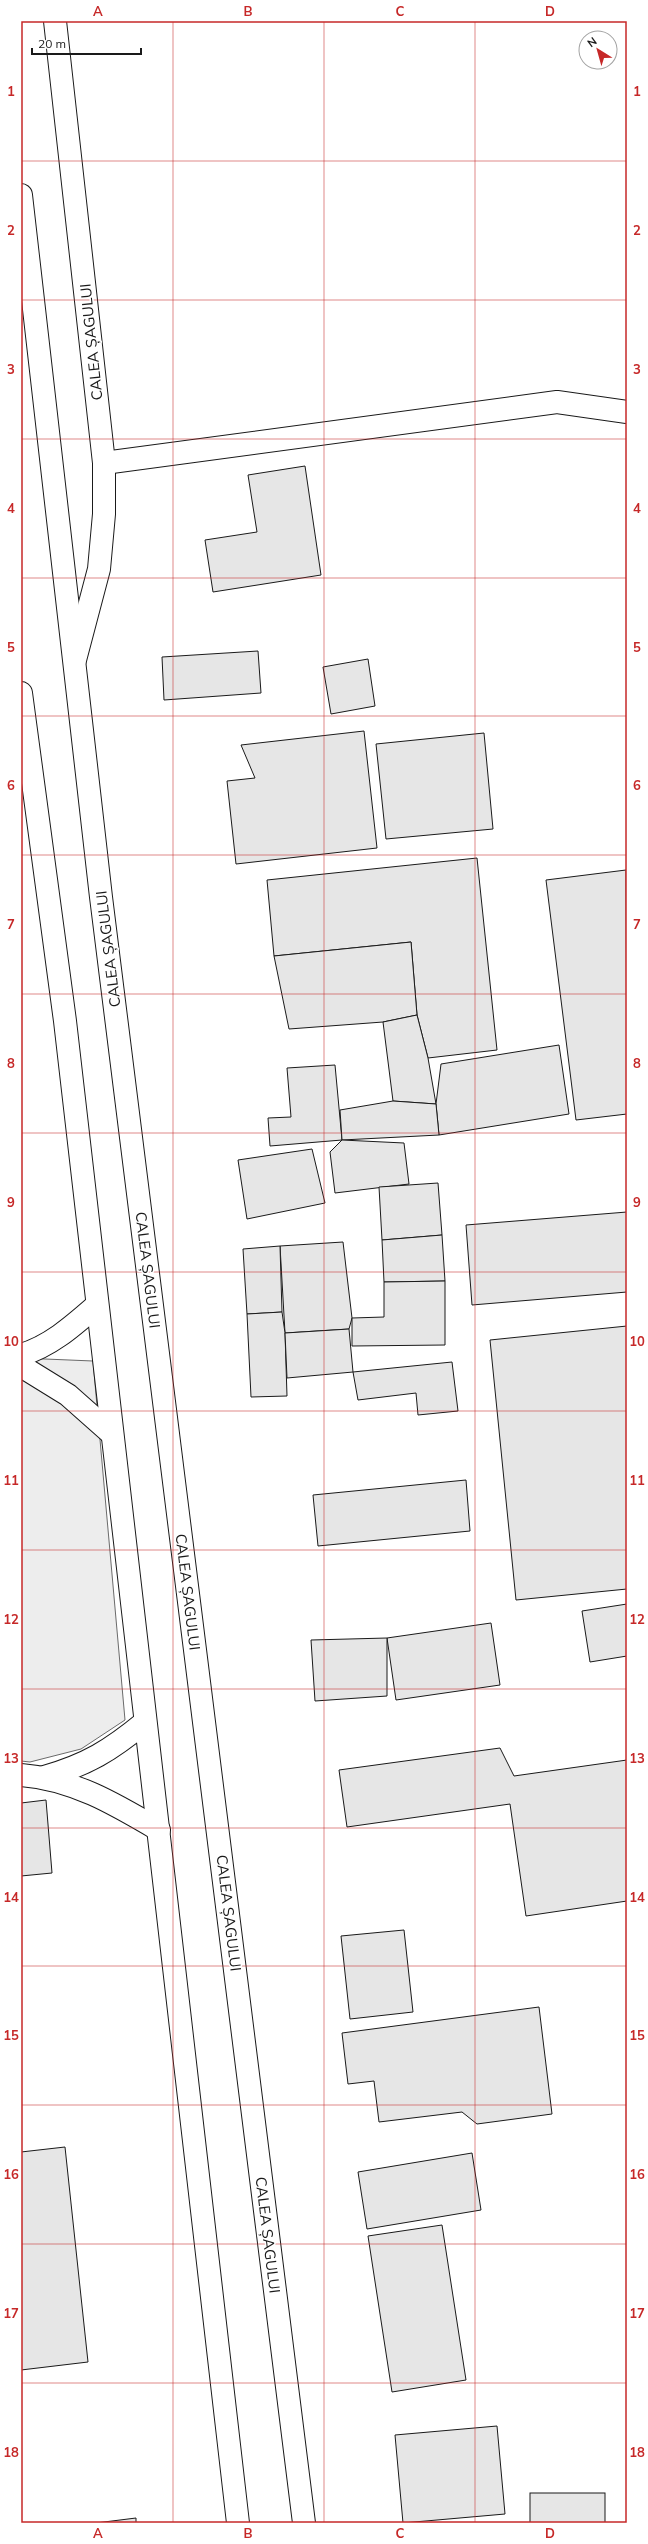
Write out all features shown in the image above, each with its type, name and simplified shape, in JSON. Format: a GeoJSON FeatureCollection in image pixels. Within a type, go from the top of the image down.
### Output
{"type":"FeatureCollection","features":[{"type":"Feature","properties":{"kind":"main road","name":"CALEA ȘAGULUI"},"geometry":{"type":"LineString","coordinates":[[55,21],[104,463],[104,514],[99,569],[75,660]]}},
{"type":"Feature","properties":{"kind":"main road","name":"CALEA ȘAGULUI"},"geometry":{"type":"LineString","coordinates":[[21,195],[101,897],[304,2523]]}},
{"type":"Feature","properties":{"kind":"main road"},"geometry":{"type":"LineString","coordinates":[[104,463],[557,402],[627,412]]}},
{"type":"Feature","properties":{"kind":"main road"},"geometry":{"type":"LineString","coordinates":[[21,693],[65,1021],[238,2523]]}},
{"type":"Feature","properties":{"kind":"main road"},"geometry":{"type":"LineString","coordinates":[[21,1355],[35,1351],[63,1334],[97,1305]]}},
{"type":"Feature","properties":{"kind":"main road"},"geometry":{"type":"LineString","coordinates":[[21,1366],[68,1395],[112,1434]]}},
{"type":"Feature","properties":{"kind":"main road"},"geometry":{"type":"LineString","coordinates":[[44,1777],[74,1768],[112,1749],[145,1722]]}},
{"type":"Feature","properties":{"kind":"main road"},"geometry":{"type":"LineString","coordinates":[[21,1775],[44,1777],[90,1792],[113,1802],[159,1830]]}},
{"type":"Feature","properties":{"kind":"shaded area"},"geometry":{"type":"Polygon","coordinates":[[[21,1358],[93,1361],[125,1720],[81,1749],[30,1762],[21,1761],[21,1358]]]}},
{"type":"Feature","properties":{"kind":"building"},"geometry":{"type":"Polygon","coordinates":[[[305,466],[321,575],[213,592],[205,540],[257,532],[248,475],[305,466]]]}},
{"type":"Feature","properties":{"kind":"building"},"geometry":{"type":"Polygon","coordinates":[[[258,651],[261,693],[164,700],[162,657],[258,651]]]}},
{"type":"Feature","properties":{"kind":"building"},"geometry":{"type":"Polygon","coordinates":[[[368,659],[375,706],[331,714],[323,667],[368,659]]]}},
{"type":"Feature","properties":{"kind":"building"},"geometry":{"type":"Polygon","coordinates":[[[364,731],[377,848],[236,864],[227,781],[255,778],[241,745],[364,731]]]}},
{"type":"Feature","properties":{"kind":"building"},"geometry":{"type":"Polygon","coordinates":[[[484,733],[493,829],[386,839],[376,744],[484,733]]]}},
{"type":"Feature","properties":{"kind":"building"},"geometry":{"type":"Polygon","coordinates":[[[477,858],[497,1050],[428,1058],[417,1015],[411,942],[274,956],[267,880],[477,858]]]}},
{"type":"Feature","properties":{"kind":"building"},"geometry":{"type":"Polygon","coordinates":[[[626,870],[627,1114],[576,1120],[546,880],[626,870]]]}},
{"type":"Feature","properties":{"kind":"building"},"geometry":{"type":"Polygon","coordinates":[[[411,942],[417,1015],[383,1022],[289,1029],[274,956],[411,942]]]}},
{"type":"Feature","properties":{"kind":"building"},"geometry":{"type":"Polygon","coordinates":[[[417,1015],[428,1058],[436,1104],[393,1101],[383,1022],[417,1015]]]}},
{"type":"Feature","properties":{"kind":"building"},"geometry":{"type":"Polygon","coordinates":[[[559,1045],[569,1114],[439,1135],[436,1104],[441,1064],[559,1045]]]}},
{"type":"Feature","properties":{"kind":"building"},"geometry":{"type":"Polygon","coordinates":[[[335,1065],[342,1140],[270,1146],[268,1118],[291,1117],[287,1068],[335,1065]]]}},
{"type":"Feature","properties":{"kind":"building"},"geometry":{"type":"Polygon","coordinates":[[[393,1101],[436,1104],[439,1135],[342,1140],[340,1110],[393,1101]]]}},
{"type":"Feature","properties":{"kind":"building"},"geometry":{"type":"Polygon","coordinates":[[[342,1140],[404,1143],[409,1184],[335,1193],[330,1152],[342,1140]]]}},
{"type":"Feature","properties":{"kind":"building"},"geometry":{"type":"Polygon","coordinates":[[[312,1149],[325,1203],[247,1219],[238,1160],[312,1149]]]}},
{"type":"Feature","properties":{"kind":"building"},"geometry":{"type":"Polygon","coordinates":[[[438,1183],[442,1235],[382,1240],[379,1187],[438,1183]]]}},
{"type":"Feature","properties":{"kind":"building"},"geometry":{"type":"Polygon","coordinates":[[[627,1212],[627,1292],[472,1305],[466,1225],[627,1212]]]}},
{"type":"Feature","properties":{"kind":"building"},"geometry":{"type":"Polygon","coordinates":[[[442,1235],[445,1281],[384,1282],[382,1240],[442,1235]]]}},
{"type":"Feature","properties":{"kind":"building"},"geometry":{"type":"Polygon","coordinates":[[[343,1242],[352,1318],[349,1329],[285,1333],[280,1246],[343,1242]]]}},
{"type":"Feature","properties":{"kind":"building"},"geometry":{"type":"Polygon","coordinates":[[[280,1246],[282,1312],[247,1314],[243,1249],[280,1246]]]}},
{"type":"Feature","properties":{"kind":"building"},"geometry":{"type":"Polygon","coordinates":[[[445,1281],[445,1345],[352,1346],[352,1318],[384,1317],[384,1282],[445,1281]]]}},
{"type":"Feature","properties":{"kind":"building"},"geometry":{"type":"Polygon","coordinates":[[[282,1312],[285,1333],[287,1396],[251,1397],[247,1314],[282,1312]]]}},
{"type":"Feature","properties":{"kind":"building"},"geometry":{"type":"Polygon","coordinates":[[[627,1326],[627,1589],[516,1600],[490,1340],[627,1326]]]}},
{"type":"Feature","properties":{"kind":"building"},"geometry":{"type":"Polygon","coordinates":[[[349,1329],[353,1372],[287,1378],[285,1333],[349,1329]]]}},
{"type":"Feature","properties":{"kind":"building"},"geometry":{"type":"Polygon","coordinates":[[[452,1362],[458,1411],[418,1415],[416,1393],[358,1400],[353,1372],[452,1362]]]}},
{"type":"Feature","properties":{"kind":"building"},"geometry":{"type":"Polygon","coordinates":[[[466,1480],[470,1531],[318,1546],[313,1495],[466,1480]]]}},
{"type":"Feature","properties":{"kind":"building"},"geometry":{"type":"Polygon","coordinates":[[[627,1604],[627,1656],[590,1662],[582,1611],[627,1604]]]}},
{"type":"Feature","properties":{"kind":"building"},"geometry":{"type":"Polygon","coordinates":[[[491,1623],[500,1685],[396,1700],[387,1638],[491,1623]]]}},
{"type":"Feature","properties":{"kind":"building"},"geometry":{"type":"Polygon","coordinates":[[[387,1638],[387,1696],[315,1701],[311,1640],[387,1638]]]}},
{"type":"Feature","properties":{"kind":"building"},"geometry":{"type":"Polygon","coordinates":[[[500,1748],[514,1776],[627,1760],[627,1901],[526,1916],[510,1804],[347,1827],[339,1770],[500,1748]]]}},
{"type":"Feature","properties":{"kind":"building"},"geometry":{"type":"Polygon","coordinates":[[[46,1800],[52,1873],[21,1876],[21,1803],[46,1800]]]}},
{"type":"Feature","properties":{"kind":"building"},"geometry":{"type":"Polygon","coordinates":[[[404,1930],[413,2012],[350,2019],[341,1936],[404,1930]]]}},
{"type":"Feature","properties":{"kind":"building"},"geometry":{"type":"Polygon","coordinates":[[[539,2007],[552,2114],[477,2124],[462,2112],[379,2122],[374,2081],[348,2084],[342,2033],[539,2007]]]}},
{"type":"Feature","properties":{"kind":"building"},"geometry":{"type":"Polygon","coordinates":[[[65,2147],[88,2362],[21,2370],[21,2152],[65,2147]]]}},
{"type":"Feature","properties":{"kind":"building"},"geometry":{"type":"Polygon","coordinates":[[[472,2153],[481,2210],[367,2229],[358,2172],[472,2153]]]}},
{"type":"Feature","properties":{"kind":"building"},"geometry":{"type":"Polygon","coordinates":[[[442,2225],[466,2380],[392,2392],[368,2236],[442,2225]]]}},
{"type":"Feature","properties":{"kind":"building"},"geometry":{"type":"Polygon","coordinates":[[[497,2426],[505,2514],[403,2523],[395,2435],[497,2426]]]}},
{"type":"Feature","properties":{"kind":"building"},"geometry":{"type":"Polygon","coordinates":[[[530,2493],[605,2493],[605,2523],[530,2523],[530,2493]]]}},
{"type":"Feature","properties":{"kind":"building"},"geometry":{"type":"Polygon","coordinates":[[[136,2518],[136,2523],[96,2523],[136,2518]]]}}]}
